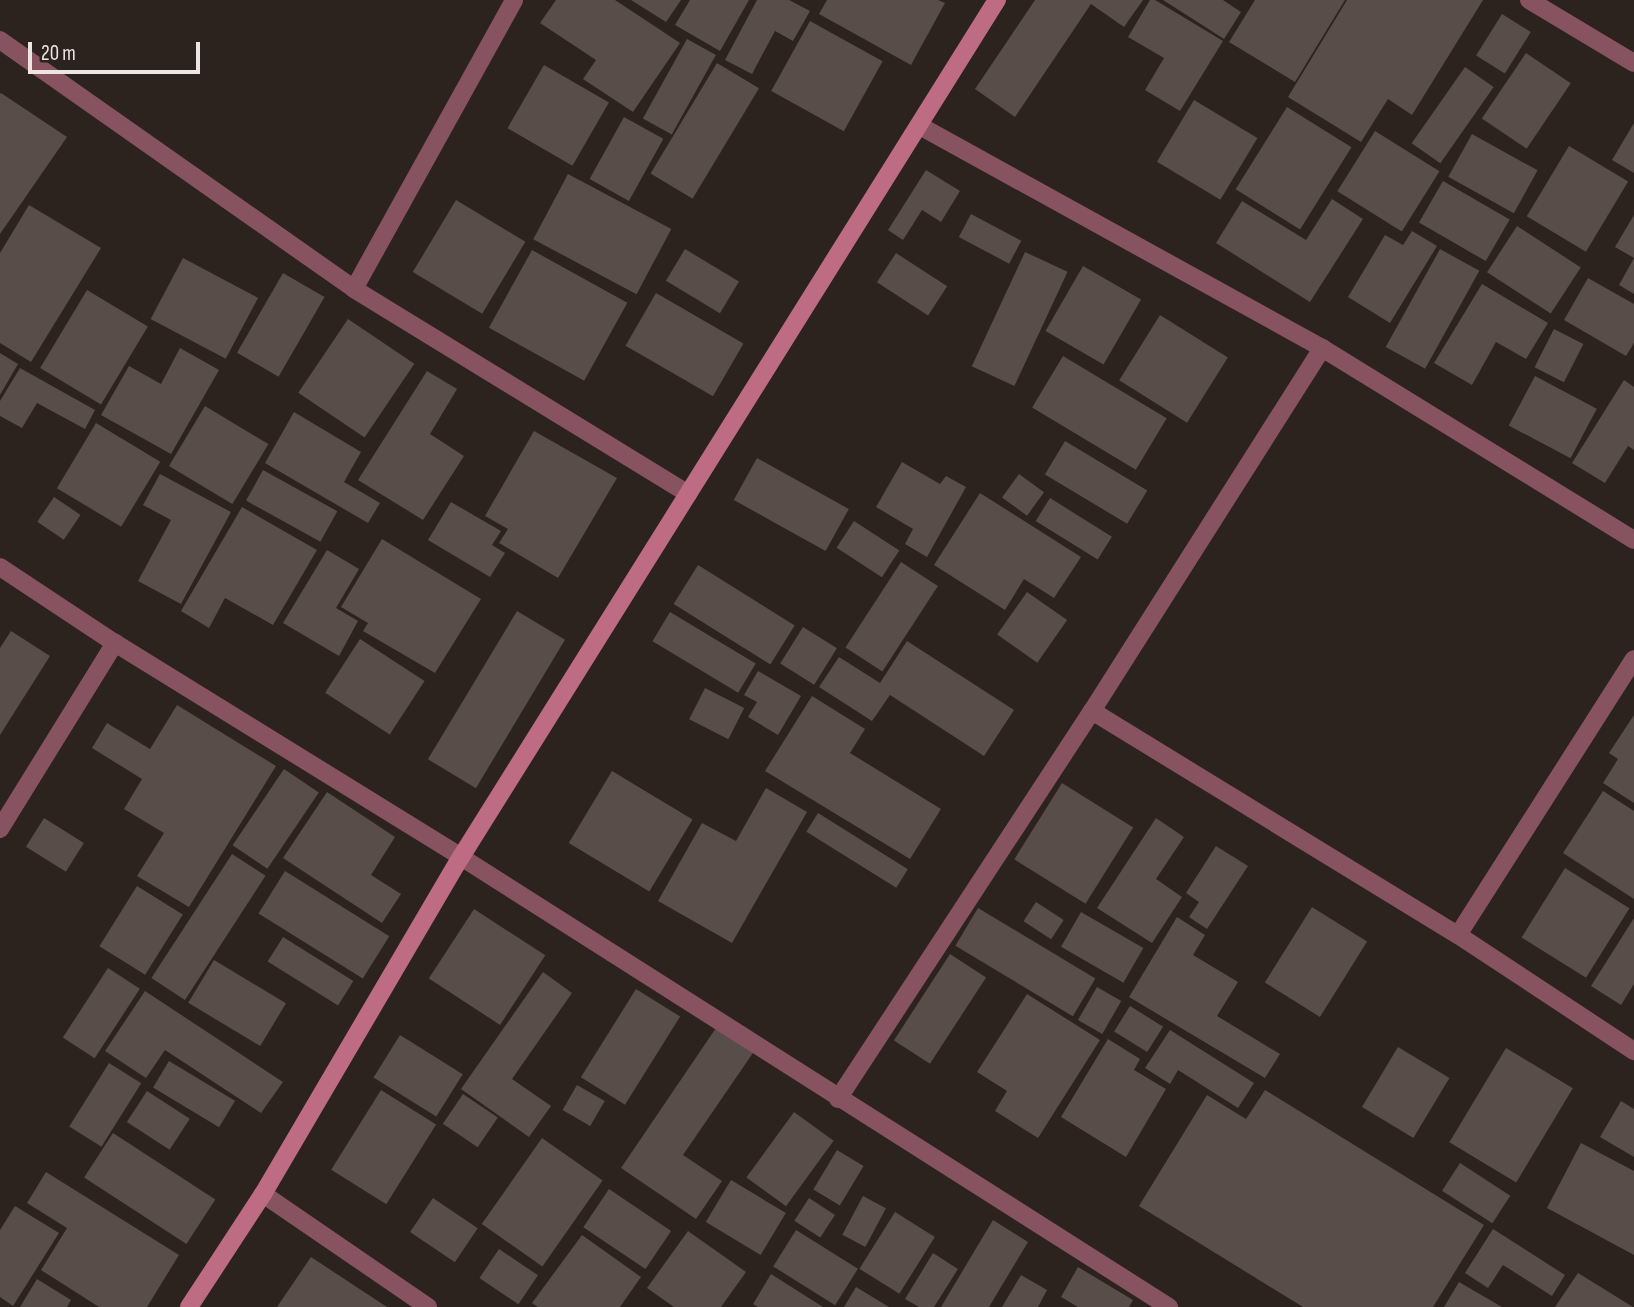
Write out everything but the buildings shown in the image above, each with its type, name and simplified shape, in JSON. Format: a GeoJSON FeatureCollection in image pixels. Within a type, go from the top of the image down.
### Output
{"type":"FeatureCollection","features":[{"type":"Feature","properties":{"kind":"main road"},"geometry":{"type":"LineString","coordinates":[[189,1307],[263,1194],[461,857],[997,0]]}},
{"type":"Feature","properties":{"kind":"street"},"geometry":{"type":"LineString","coordinates":[[354,289],[514,0]]}},
{"type":"Feature","properties":{"kind":"street"},"geometry":{"type":"LineString","coordinates":[[1529,0],[1634,63]]}},
{"type":"Feature","properties":{"kind":"street"},"geometry":{"type":"LineString","coordinates":[[0,40],[354,289],[688,494]]}},
{"type":"Feature","properties":{"kind":"street"},"geometry":{"type":"LineString","coordinates":[[920,126],[1322,348],[1634,540]]}},
{"type":"Feature","properties":{"kind":"street"},"geometry":{"type":"LineString","coordinates":[[838,1099],[1092,711],[1322,348]]}},
{"type":"Feature","properties":{"kind":"street"},"geometry":{"type":"LineString","coordinates":[[0,567],[115,643],[461,857],[1169,1307]]}},
{"type":"Feature","properties":{"kind":"street"},"geometry":{"type":"LineString","coordinates":[[0,829],[115,643]]}},
{"type":"Feature","properties":{"kind":"street"},"geometry":{"type":"LineString","coordinates":[[1458,935],[1634,659]]}},
{"type":"Feature","properties":{"kind":"street"},"geometry":{"type":"LineString","coordinates":[[1092,711],[1458,935],[1634,1051]]}},
{"type":"Feature","properties":{"kind":"street"},"geometry":{"type":"LineString","coordinates":[[263,1194],[428,1307]]}}]}
